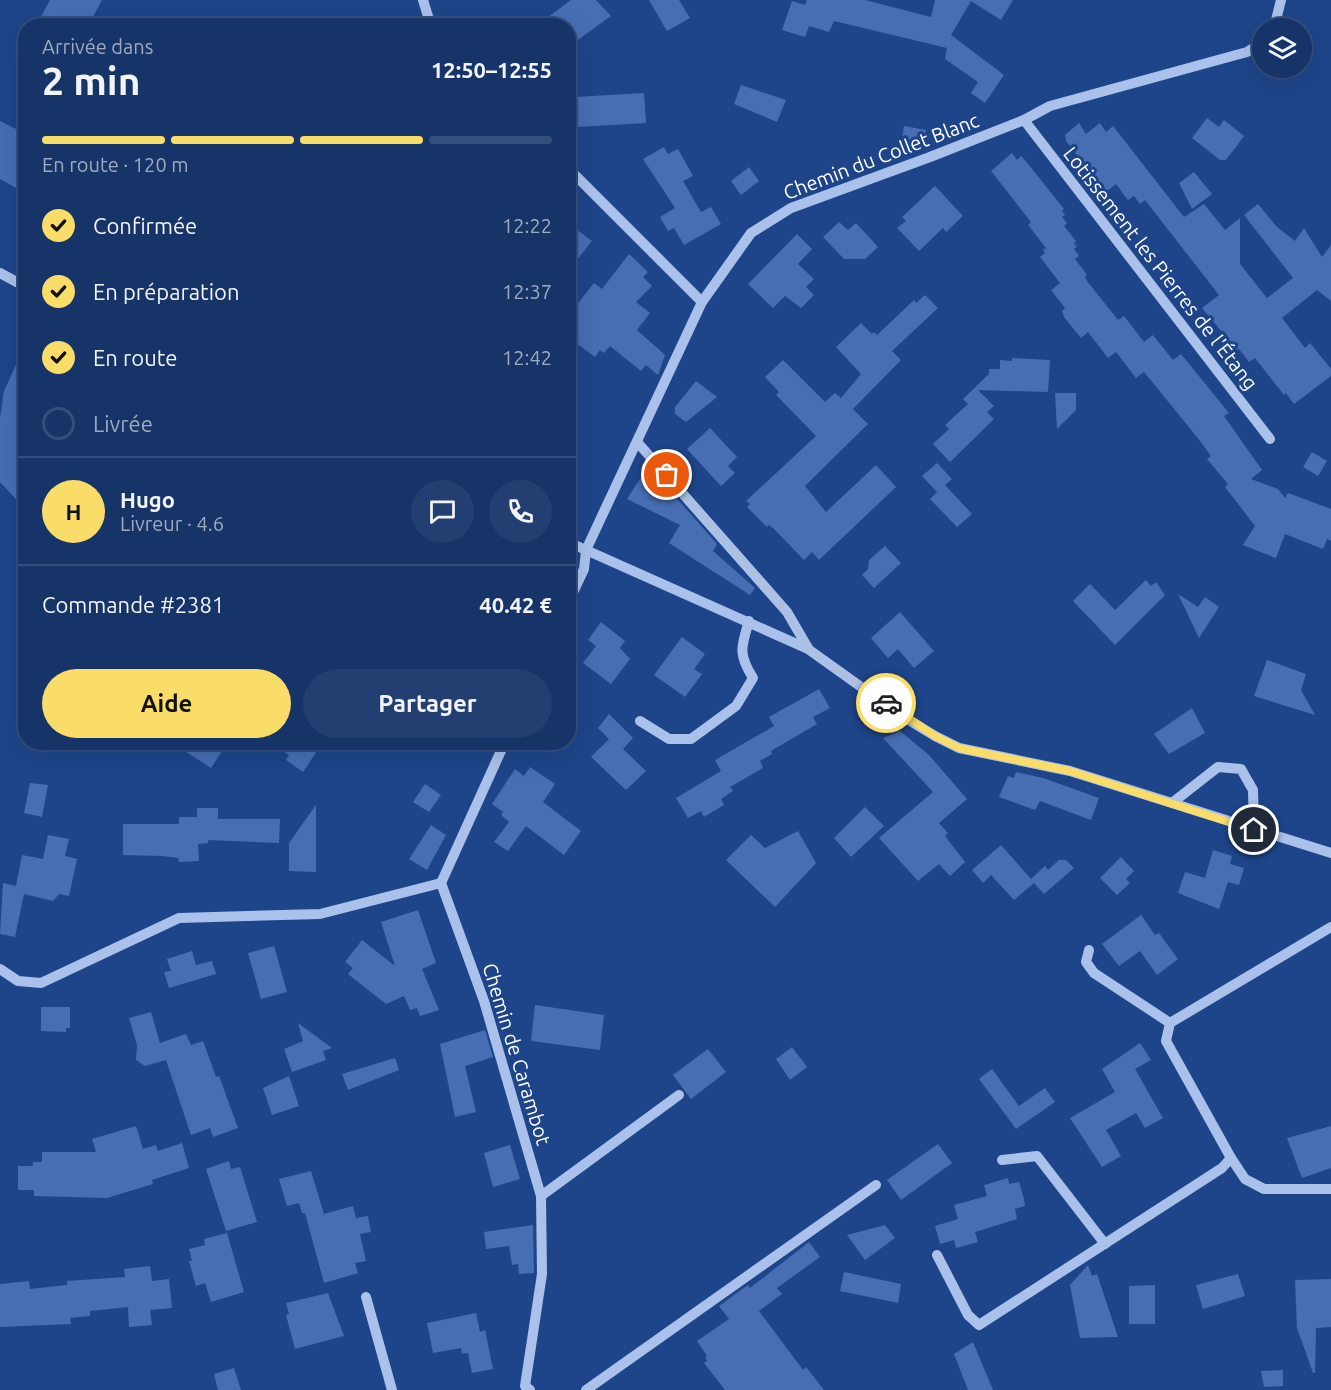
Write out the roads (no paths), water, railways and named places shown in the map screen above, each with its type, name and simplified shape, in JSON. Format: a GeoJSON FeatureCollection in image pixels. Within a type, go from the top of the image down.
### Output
{"type":"FeatureCollection","features":[{"type":"Feature","properties":{"kind":"street"},"geometry":{"type":"LineString","coordinates":[[423,0],[429,18]]}},
{"type":"Feature","properties":{"kind":"street"},"geometry":{"type":"LineString","coordinates":[[1276,18],[1281,0]]}},
{"type":"Feature","properties":{"kind":"street","name":"Chemin du Collet Blanc"},"geometry":{"type":"LineString","coordinates":[[586,550],[638,444],[702,302],[751,233],[791,208],[930,158],[1024,120],[1050,106],[1252,49]]}},
{"type":"Feature","properties":{"kind":"street","name":"Lotissement les Pierres de l'Étang"},"geometry":{"type":"LineString","coordinates":[[1024,120],[1270,439]]}},
{"type":"Feature","properties":{"kind":"street"},"geometry":{"type":"LineString","coordinates":[[576,176],[702,302]]}},
{"type":"Feature","properties":{"kind":"street"},"geometry":{"type":"LineString","coordinates":[[0,273],[18,283]]}},
{"type":"Feature","properties":{"kind":"street"},"geometry":{"type":"LineString","coordinates":[[638,444],[787,612],[808,649]]}},
{"type":"Feature","properties":{"kind":"street"},"geometry":{"type":"LineString","coordinates":[[576,546],[808,649],[899,714],[959,748],[1070,771],[1331,853]]}},
{"type":"Feature","properties":{"kind":"street"},"geometry":{"type":"LineString","coordinates":[[576,586],[584,569],[586,550]]}},
{"type":"Feature","properties":{"kind":"street"},"geometry":{"type":"LineString","coordinates":[[640,721],[669,739],[691,739],[736,706],[753,678],[742,660],[741,645],[749,621]]}},
{"type":"Feature","properties":{"kind":"street"},"geometry":{"type":"LineString","coordinates":[[0,969],[18,981],[41,983],[179,918],[320,914],[441,883],[501,750]]}},
{"type":"Feature","properties":{"kind":"street"},"geometry":{"type":"LineString","coordinates":[[1172,803],[1218,767],[1240,769],[1253,790],[1254,830]]}},
{"type":"Feature","properties":{"kind":"street","name":"Chemin de Carambot"},"geometry":{"type":"LineString","coordinates":[[441,883],[484,1001],[541,1196],[542,1274],[524,1389]]}},
{"type":"Feature","properties":{"kind":"street"},"geometry":{"type":"LineString","coordinates":[[1331,927],[1170,1023],[1166,1041],[1245,1179],[1264,1189],[1331,1189]]}},
{"type":"Feature","properties":{"kind":"street"},"geometry":{"type":"LineString","coordinates":[[1089,950],[1086,962],[1094,973],[1170,1023]]}},
{"type":"Feature","properties":{"kind":"street"},"geometry":{"type":"LineString","coordinates":[[541,1196],[679,1095]]}},
{"type":"Feature","properties":{"kind":"street"},"geometry":{"type":"LineString","coordinates":[[1002,1160],[1037,1156],[1105,1244]]}},
{"type":"Feature","properties":{"kind":"street"},"geometry":{"type":"LineString","coordinates":[[937,1256],[968,1315],[979,1325],[1222,1168],[1231,1158]]}},
{"type":"Feature","properties":{"kind":"street"},"geometry":{"type":"LineString","coordinates":[[586,1390],[876,1185]]}},
{"type":"Feature","properties":{"kind":"street"},"geometry":{"type":"LineString","coordinates":[[366,1297],[392,1390]]}}]}
